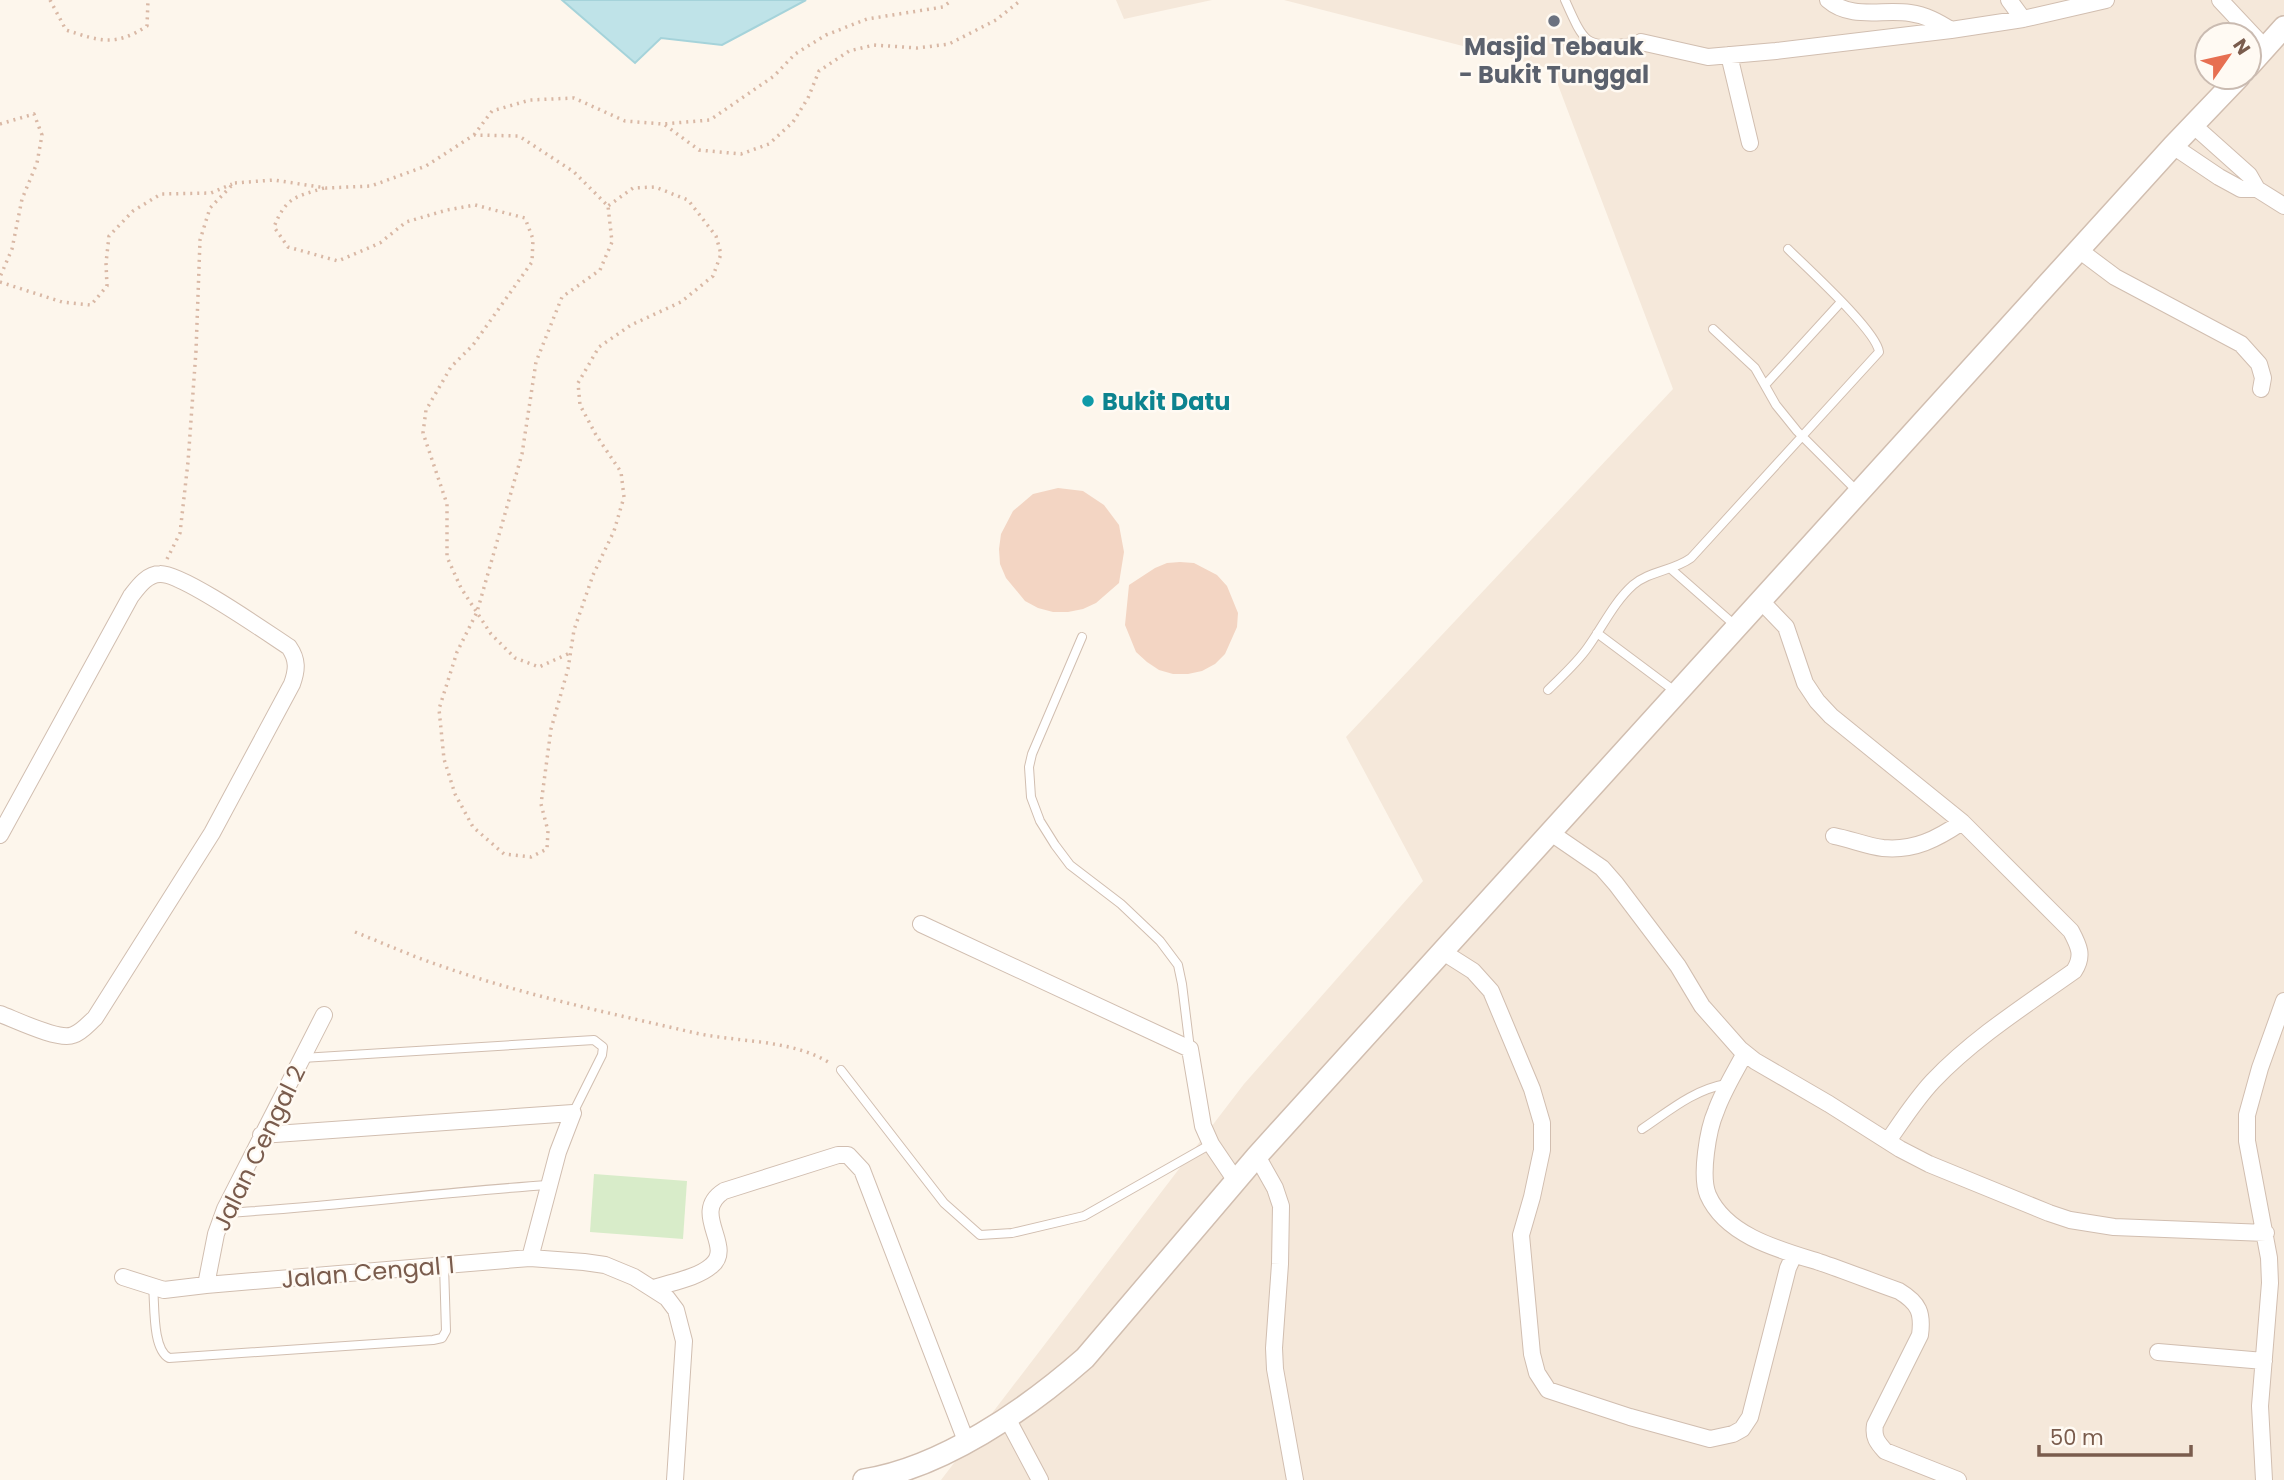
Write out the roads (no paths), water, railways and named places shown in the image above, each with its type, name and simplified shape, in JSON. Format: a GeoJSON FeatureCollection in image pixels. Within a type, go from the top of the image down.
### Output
{"type":"FeatureCollection","features":[{"type":"Feature","properties":{"kind":"street"},"geometry":{"type":"LineString","coordinates":[[1829,0],[1845,10],[1908,12],[1925,16],[1951,30]]}},
{"type":"Feature","properties":{"kind":"street"},"geometry":{"type":"LineString","coordinates":[[2009,0],[2023,19]]}},
{"type":"Feature","properties":{"kind":"street"},"geometry":{"type":"LineString","coordinates":[[1641,42],[1708,57],[1951,30],[2023,19],[2106,0]]}},
{"type":"Feature","properties":{"kind":"street"},"geometry":{"type":"LineString","coordinates":[[2220,0],[2266,48]]}},
{"type":"Feature","properties":{"kind":"street"},"geometry":{"type":"LineString","coordinates":[[2263,51],[2284,27]]}},
{"type":"Feature","properties":{"kind":"street"},"geometry":{"type":"LineString","coordinates":[[1729,55],[1750,143]]}},
{"type":"Feature","properties":{"kind":"street"},"geometry":{"type":"LineString","coordinates":[[864,1480],[917,1465],[966,1441],[1007,1418],[1085,1358],[1257,1156],[2226,91]]}},
{"type":"Feature","properties":{"kind":"street"},"geometry":{"type":"LineString","coordinates":[[2193,125],[2249,175],[2257,189],[2284,206]]}},
{"type":"Feature","properties":{"kind":"street"},"geometry":{"type":"LineString","coordinates":[[2173,146],[2195,163],[2241,189],[2257,189]]}},
{"type":"Feature","properties":{"kind":"street"},"geometry":{"type":"LineString","coordinates":[[2079,250],[2115,277],[2241,344],[2259,363],[2263,378],[2261,389]]}},
{"type":"Feature","properties":{"kind":"street"},"geometry":{"type":"LineString","coordinates":[[0,835],[131,596],[143,580],[160,573],[182,580],[289,647],[296,656],[297,671],[292,684],[212,833],[94,1018],[80,1032],[70,1037],[0,1014]]}},
{"type":"Feature","properties":{"kind":"street"},"geometry":{"type":"LineString","coordinates":[[1761,601],[1786,627],[1805,683],[1816,701],[1830,716],[1962,822],[2071,931],[2080,952],[2080,962],[2074,971],[2002,1022],[1933,1081],[1888,1141]]}},
{"type":"Feature","properties":{"kind":"street"},"geometry":{"type":"LineString","coordinates":[[1834,836],[1882,848],[1902,848],[1926,844],[1962,822]]}},
{"type":"Feature","properties":{"kind":"street"},"geometry":{"type":"LineString","coordinates":[[1551,833],[1602,868],[1616,884],[1678,965],[1702,1006],[1729,1039],[1745,1053],[1929,1164],[2070,1220],[2114,1227],[2266,1233]]}},
{"type":"Feature","properties":{"kind":"street"},"geometry":{"type":"LineString","coordinates":[[921,924],[1190,1049],[1203,1126],[1211,1144],[1236,1181]]}},
{"type":"Feature","properties":{"kind":"street"},"geometry":{"type":"LineString","coordinates":[[1443,952],[1473,971],[1491,991],[1532,1089],[1542,1123],[1542,1150],[1521,1235],[1532,1354],[1536,1373],[1548,1390],[1630,1417],[1710,1439],[1733,1434],[1742,1429],[1750,1417],[1785,1278],[1794,1255]]}},
{"type":"Feature","properties":{"kind":"street"},"geometry":{"type":"LineString","coordinates":[[2264,1480],[2260,1406],[2270,1283],[2266,1233],[2247,1141],[2247,1115],[2260,1068],[2284,1001]]}},
{"type":"Feature","properties":{"kind":"street","name":"Jalan Cengal 2"},"geometry":{"type":"LineString","coordinates":[[206,1285],[208,1263],[224,1213],[261,1135],[324,1015]]}},
{"type":"Feature","properties":{"kind":"street"},"geometry":{"type":"LineString","coordinates":[[1745,1053],[1710,1129],[1705,1177],[1707,1192],[1727,1220],[1752,1237],[1794,1255],[1899,1291],[1916,1303],[1922,1320],[1920,1335],[1875,1425],[1874,1433],[1885,1451],[1958,1480]]}},
{"type":"Feature","properties":{"kind":"street"},"geometry":{"type":"LineString","coordinates":[[261,1135],[573,1113],[549,1185],[530,1258]]}},
{"type":"Feature","properties":{"kind":"street"},"geometry":{"type":"LineString","coordinates":[[654,1288],[705,1270],[714,1264],[719,1252],[709,1210],[716,1196],[724,1191],[838,1154],[848,1155],[862,1170],[966,1441]]}},
{"type":"Feature","properties":{"kind":"street"},"geometry":{"type":"LineString","coordinates":[[1257,1156],[1275,1188],[1281,1206],[1274,1358],[1295,1480]]}},
{"type":"Feature","properties":{"kind":"street","name":"Jalan Cengal 1"},"geometry":{"type":"LineString","coordinates":[[123,1277],[172,1290],[530,1258],[605,1265],[654,1288]]}},
{"type":"Feature","properties":{"kind":"street"},"geometry":{"type":"LineString","coordinates":[[654,1288],[667,1298],[676,1310],[684,1341],[675,1480]]}},
{"type":"Feature","properties":{"kind":"street"},"geometry":{"type":"LineString","coordinates":[[2158,1352],[2264,1361]]}},
{"type":"Feature","properties":{"kind":"street"},"geometry":{"type":"LineString","coordinates":[[1007,1418],[1040,1480]]}},
{"type":"Feature","properties":{"kind":"lane"},"geometry":{"type":"LineString","coordinates":[[1565,0],[1579,31],[1588,42],[1641,42]]}},
{"type":"Feature","properties":{"kind":"lane"},"geometry":{"type":"LineString","coordinates":[[1548,690],[1581,656],[1610,612],[1632,586],[1645,577],[1671,569],[1691,558],[1879,352],[1876,341],[1788,249]]}},
{"type":"Feature","properties":{"kind":"lane"},"geometry":{"type":"LineString","coordinates":[[1765,384],[1841,302]]}},
{"type":"Feature","properties":{"kind":"lane"},"geometry":{"type":"LineString","coordinates":[[1713,329],[1755,368],[1776,405],[1802,437],[1859,493]]}},
{"type":"Feature","properties":{"kind":"lane"},"geometry":{"type":"LineString","coordinates":[[1671,569],[1738,627]]}},
{"type":"Feature","properties":{"kind":"lane"},"geometry":{"type":"LineString","coordinates":[[1597,633],[1678,693]]}},
{"type":"Feature","properties":{"kind":"lane"},"geometry":{"type":"LineString","coordinates":[[1082,637],[1032,754],[1029,767],[1031,797],[1040,821],[1070,865],[1121,904],[1169,951],[1178,965],[1190,1049]]}},
{"type":"Feature","properties":{"kind":"lane"},"geometry":{"type":"LineString","coordinates":[[302,1058],[594,1040],[603,1047],[602,1055],[573,1113]]}},
{"type":"Feature","properties":{"kind":"lane"},"geometry":{"type":"LineString","coordinates":[[841,1070],[944,1203],[980,1235],[1012,1233],[1084,1216],[1211,1144]]}},
{"type":"Feature","properties":{"kind":"lane"},"geometry":{"type":"LineString","coordinates":[[1642,1129],[1703,1090],[1729,1084]]}},
{"type":"Feature","properties":{"kind":"lane"},"geometry":{"type":"LineString","coordinates":[[224,1213],[549,1185]]}},
{"type":"Feature","properties":{"kind":"lane"},"geometry":{"type":"LineString","coordinates":[[153,1286],[157,1340],[163,1355],[169,1358],[433,1340],[442,1338],[446,1331],[444,1265]]}},
{"type":"Feature","properties":{"kind":"water"},"geometry":{"type":"Polygon","coordinates":[[[562,0],[806,0],[722,45],[661,38],[635,63],[562,0]]]}},
{"type":"Feature","properties":{"kind":"place","name":"Masjid Tebauk - Bukit Tunggal"},"geometry":{"type":"Point","coordinates":[1554,21]}},
{"type":"Feature","properties":{"kind":"place","name":"Bukit Datu"},"geometry":{"type":"Point","coordinates":[1088,401]}}]}
